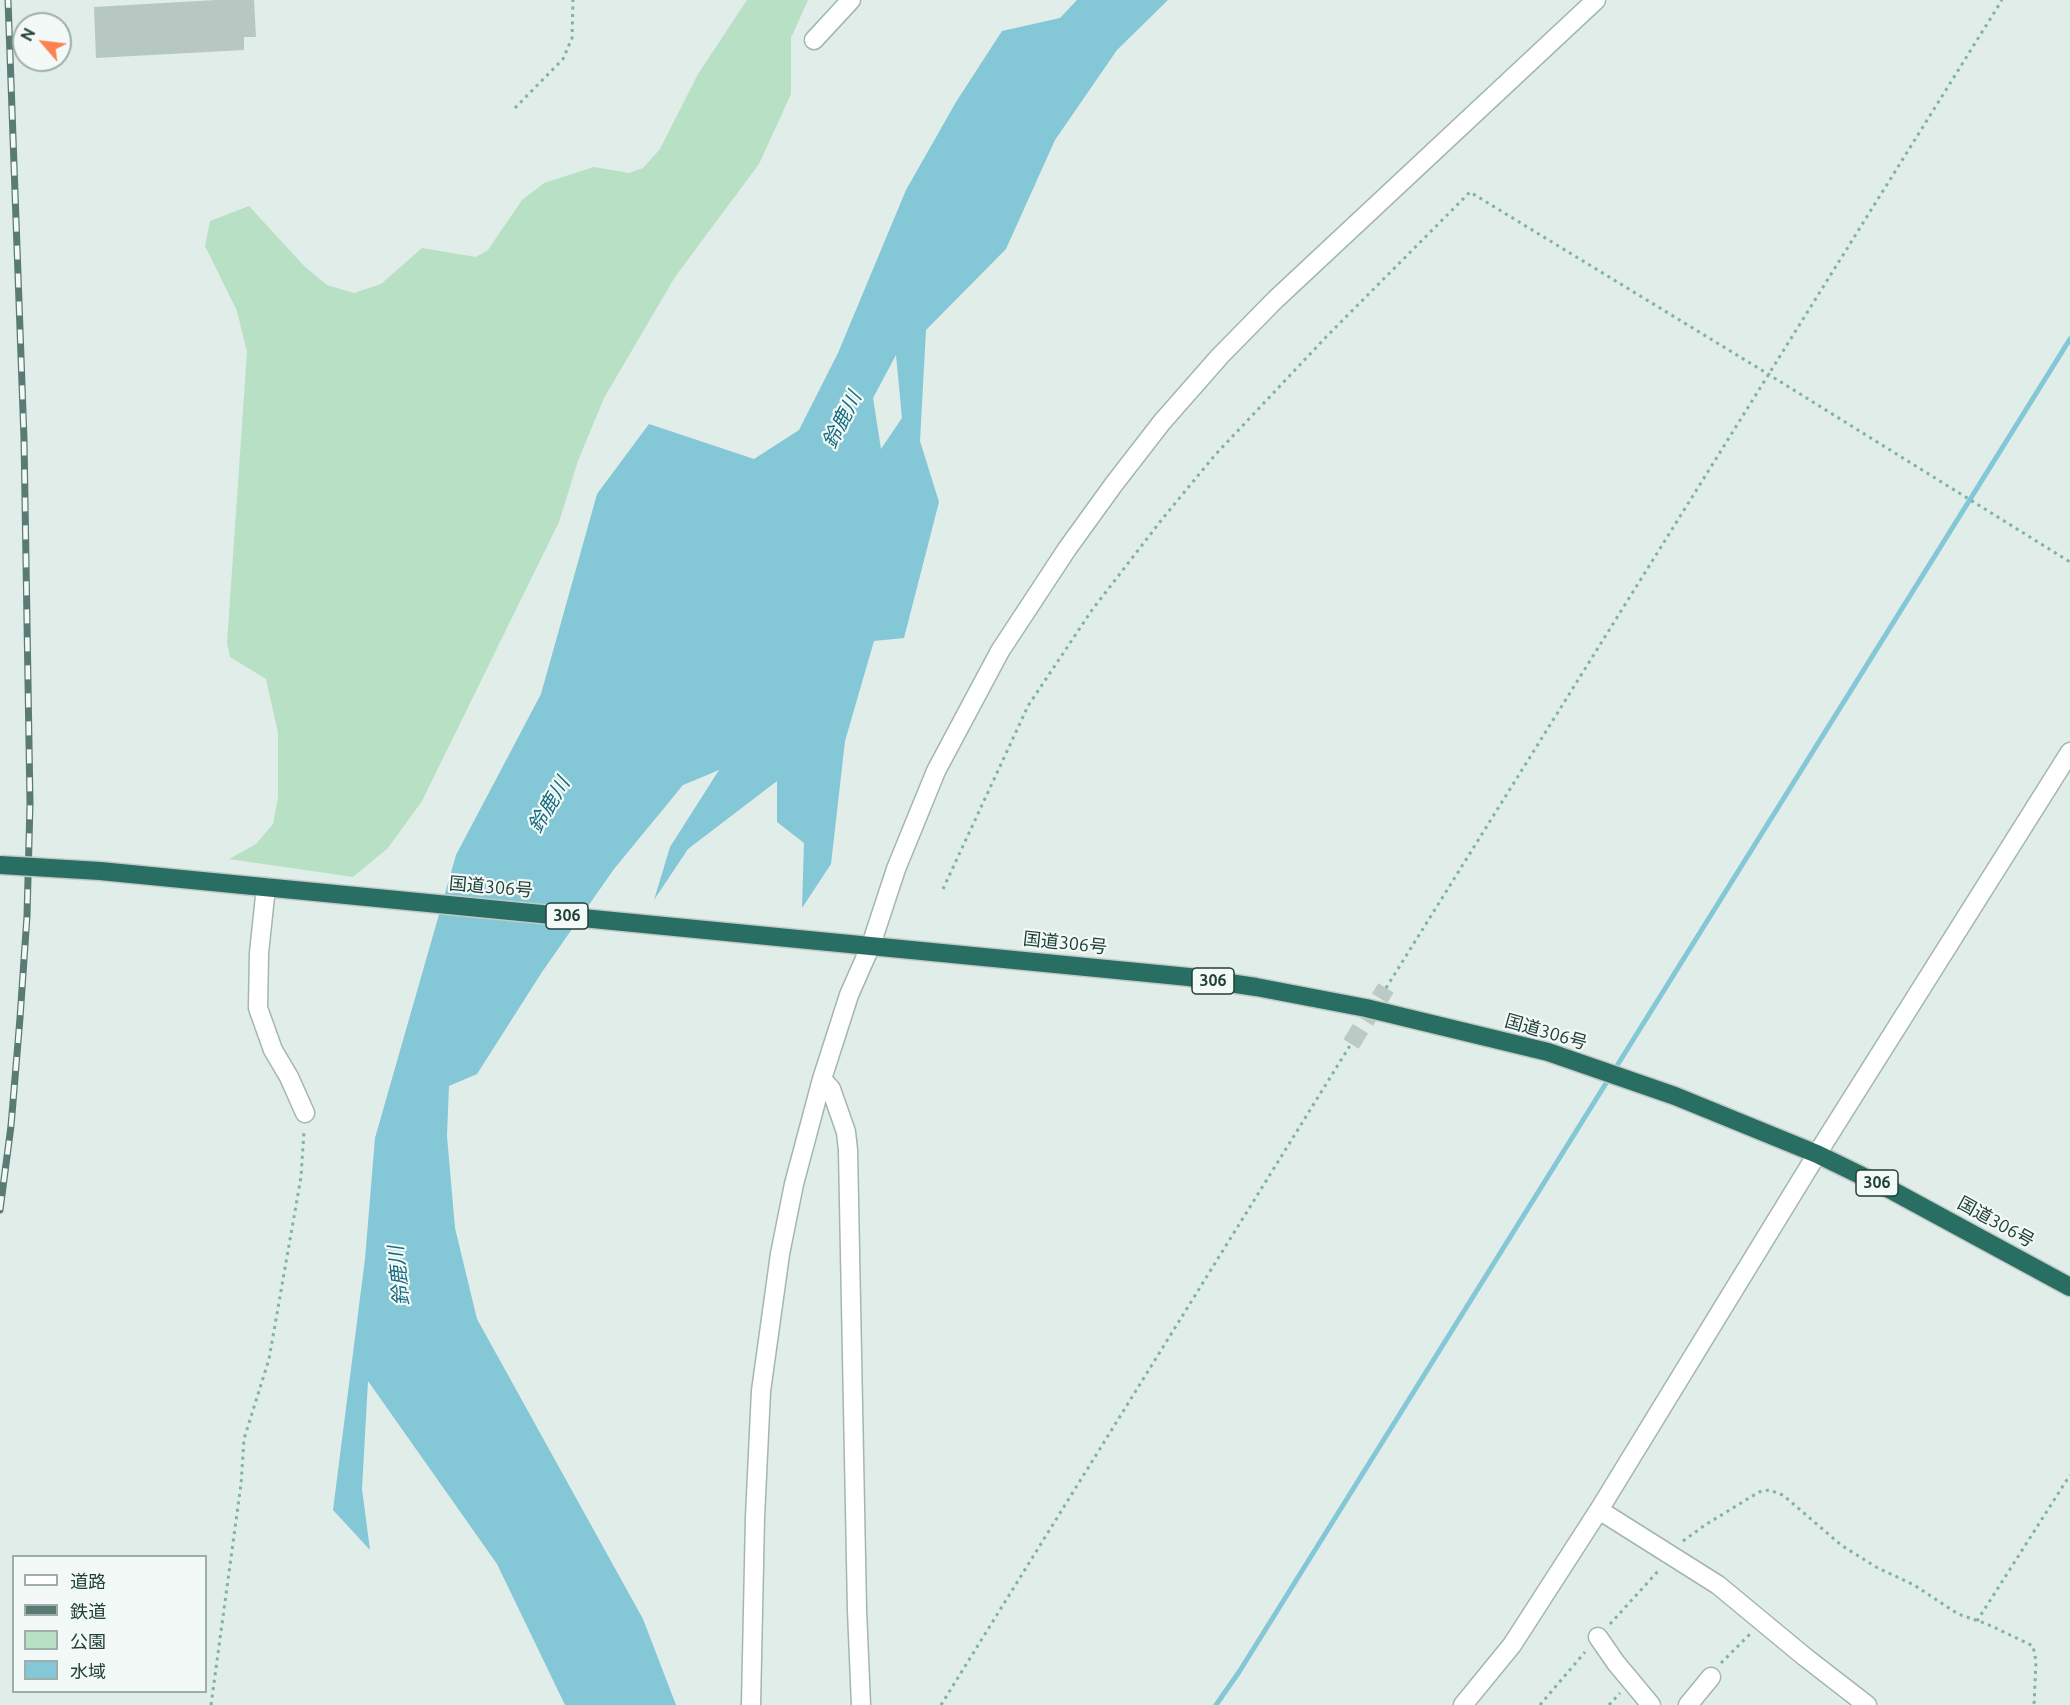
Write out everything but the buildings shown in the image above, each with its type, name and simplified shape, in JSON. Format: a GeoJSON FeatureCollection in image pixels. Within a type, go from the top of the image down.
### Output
{"type":"FeatureCollection","features":[{"type":"Feature","properties":{"kind":"highway","name":"国道306号"},"geometry":{"type":"LineString","coordinates":[[0,865],[243,885],[1189,977],[1366,1008],[1548,1052],[1675,1096],[1817,1154],[1893,1191],[2070,1287]]}},
{"type":"Feature","properties":{"kind":"street"},"geometry":{"type":"LineString","coordinates":[[814,40],[851,0]]}},
{"type":"Feature","properties":{"kind":"street"},"geometry":{"type":"LineString","coordinates":[[751,1705],[755,1517],[761,1391],[780,1254],[794,1184],[862,944],[936,771],[1000,651],[1067,549],[1162,422],[1220,356],[1267,308],[1596,0]]}},
{"type":"Feature","properties":{"kind":"street"},"geometry":{"type":"LineString","coordinates":[[1464,1705],[1512,1645],[1599,1510],[1817,1154],[2070,752]]}},
{"type":"Feature","properties":{"kind":"street"},"geometry":{"type":"LineString","coordinates":[[274,888],[259,953],[258,1008],[273,1050],[289,1077],[305,1113]]}},
{"type":"Feature","properties":{"kind":"street"},"geometry":{"type":"LineString","coordinates":[[822,1079],[831,1089],[846,1132],[848,1150],[856,1587],[861,1705]]}},
{"type":"Feature","properties":{"kind":"street"},"geometry":{"type":"LineString","coordinates":[[1599,1510],[1718,1585],[1867,1705]]}},
{"type":"Feature","properties":{"kind":"street"},"geometry":{"type":"LineString","coordinates":[[1598,1637],[1651,1705]]}},
{"type":"Feature","properties":{"kind":"street"},"geometry":{"type":"LineString","coordinates":[[1689,1705],[1711,1677]]}},
{"type":"Feature","properties":{"kind":"path"},"geometry":{"type":"LineString","coordinates":[[515,108],[563,59],[572,38],[573,0]]}},
{"type":"Feature","properties":{"kind":"path"},"geometry":{"type":"LineString","coordinates":[[1386,988],[2002,0]]}},
{"type":"Feature","properties":{"kind":"path"},"geometry":{"type":"LineString","coordinates":[[943,889],[1028,706],[1092,610],[1215,455],[1327,336],[1470,192],[2070,562]]}},
{"type":"Feature","properties":{"kind":"path"},"geometry":{"type":"LineString","coordinates":[[941,1705],[1351,1044]]}},
{"type":"Feature","properties":{"kind":"path"},"geometry":{"type":"LineString","coordinates":[[211,1705],[241,1484],[244,1439],[269,1359],[301,1177],[305,1113]]}},
{"type":"Feature","properties":{"kind":"path"},"geometry":{"type":"LineString","coordinates":[[1977,1621],[2070,1475]]}},
{"type":"Feature","properties":{"kind":"path"},"geometry":{"type":"LineString","coordinates":[[1540,1705],[1690,1536],[1749,1496],[1759,1492],[1775,1491],[1783,1495],[1841,1545],[1876,1567],[1914,1585],[1958,1614],[2033,1646],[2036,1661],[2034,1705]]}},
{"type":"Feature","properties":{"kind":"path"},"geometry":{"type":"LineString","coordinates":[[1711,1677],[1762,1621]]}},
{"type":"Feature","properties":{"kind":"green space"},"geometry":{"type":"Polygon","coordinates":[[[747,0],[808,0],[791,38],[791,94],[759,164],[675,277],[604,398],[578,461],[559,522],[422,801],[388,848],[353,877],[229,859],[256,844],[273,824],[278,798],[278,733],[266,679],[230,657],[227,643],[247,352],[237,311],[205,246],[210,221],[249,206],[304,266],[327,285],[354,293],[381,284],[422,248],[476,257],[488,250],[522,200],[544,183],[594,167],[629,173],[643,168],[660,149],[698,74],[747,0]]]}},
{"type":"Feature","properties":{"kind":"water","name":"鈴鹿川"},"geometry":{"type":"Polygon","coordinates":[[[1077,0],[1168,0],[1117,50],[1055,140],[1006,249],[926,330],[920,441],[939,502],[904,638],[874,641],[845,741],[831,864],[802,908],[804,843],[777,822],[777,781],[688,849],[654,900],[670,847],[719,770],[683,785],[614,869],[542,972],[477,1074],[449,1086],[447,1136],[455,1228],[477,1319],[643,1619],[676,1705],[565,1705],[497,1564],[368,1381],[362,1489],[370,1550],[333,1510],[365,1259],[375,1138],[456,855],[541,694],[597,494],[649,424],[754,459],[799,430],[838,353],[906,190],[956,102],[1002,31],[1060,18],[1077,0]],[[896,355],[873,398],[881,449],[902,418],[896,355]]]}},
{"type":"Feature","properties":{"kind":"waterway"},"geometry":{"type":"LineString","coordinates":[[1216,1705],[1239,1672],[2070,339]]}},
{"type":"Feature","properties":{"kind":"tunnel"},"geometry":{"type":"LineString","coordinates":[[1351,1044],[1386,988]]}},
{"type":"Feature","properties":{"kind":"railway"},"geometry":{"type":"LineString","coordinates":[[0,1210],[11,1126],[20,1018],[27,916],[30,804],[24,439],[8,0]]}}]}
